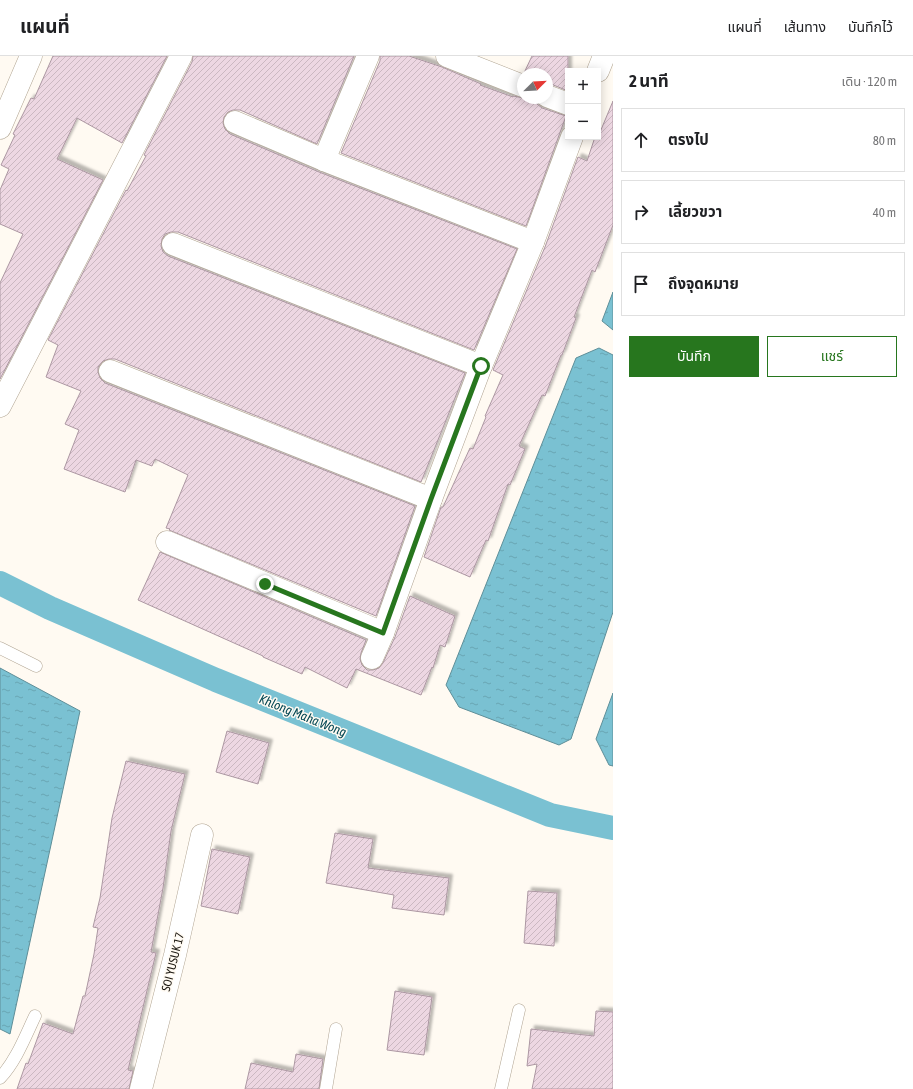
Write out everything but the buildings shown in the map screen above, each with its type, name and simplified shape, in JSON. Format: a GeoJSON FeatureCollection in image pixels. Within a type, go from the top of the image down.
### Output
{"type":"FeatureCollection","features":[{"type":"Feature","properties":{"kind":"street"},"geometry":{"type":"LineString","coordinates":[[0,128],[31,56]]}},
{"type":"Feature","properties":{"kind":"street"},"geometry":{"type":"LineString","coordinates":[[0,406],[181,56]]}},
{"type":"Feature","properties":{"kind":"street"},"geometry":{"type":"LineString","coordinates":[[324,160],[368,56]]}},
{"type":"Feature","properties":{"kind":"street"},"geometry":{"type":"LineString","coordinates":[[447,56],[517,84]]}},
{"type":"Feature","properties":{"kind":"street"},"geometry":{"type":"LineString","coordinates":[[599,68],[604,56]]}},
{"type":"Feature","properties":{"kind":"street"},"geometry":{"type":"LineString","coordinates":[[553,98],[565,103]]}},
{"type":"Feature","properties":{"kind":"street"},"geometry":{"type":"LineString","coordinates":[[235,122],[324,160],[533,242]]}},
{"type":"Feature","properties":{"kind":"street"},"geometry":{"type":"LineString","coordinates":[[372,658],[383,633],[481,366],[533,242],[571,140]]}},
{"type":"Feature","properties":{"kind":"street"},"geometry":{"type":"LineString","coordinates":[[172,244],[481,366]]}},
{"type":"Feature","properties":{"kind":"street"},"geometry":{"type":"LineString","coordinates":[[110,371],[431,499]]}},
{"type":"Feature","properties":{"kind":"street"},"geometry":{"type":"LineString","coordinates":[[167,542],[383,633]]}},
{"type":"Feature","properties":{"kind":"street","name":"SOI YUSUK 17"},"geometry":{"type":"LineString","coordinates":[[141,1089],[175,955],[202,835]]}},
{"type":"Feature","properties":{"kind":"lane"},"geometry":{"type":"LineString","coordinates":[[0,648],[36,666]]}},
{"type":"Feature","properties":{"kind":"lane"},"geometry":{"type":"LineString","coordinates":[[501,1089],[519,1010]]}},
{"type":"Feature","properties":{"kind":"lane"},"geometry":{"type":"LineString","coordinates":[[0,1078],[7,1071],[35,1016]]}},
{"type":"Feature","properties":{"kind":"lane"},"geometry":{"type":"LineString","coordinates":[[326,1089],[336,1029]]}},
{"type":"Feature","properties":{"kind":"water"},"geometry":{"type":"Polygon","coordinates":[[[613,292],[613,330],[602,321],[613,292]]]}},
{"type":"Feature","properties":{"kind":"water"},"geometry":{"type":"Polygon","coordinates":[[[599,348],[613,355],[613,612],[571,739],[559,745],[459,707],[446,685],[576,358],[599,348]]]}},
{"type":"Feature","properties":{"kind":"water"},"geometry":{"type":"Polygon","coordinates":[[[0,668],[80,711],[10,1034],[0,1029],[0,668]]]}},
{"type":"Feature","properties":{"kind":"water"},"geometry":{"type":"Polygon","coordinates":[[[613,693],[613,766],[609,765],[596,739],[613,693]]]}},
{"type":"Feature","properties":{"kind":"waterway","name":"Khlong Maha Wong"},"geometry":{"type":"LineString","coordinates":[[0,583],[50,608],[216,680],[550,815],[613,828]]}},
{"type":"Feature","properties":{"kind":"route"},"geometry":{"type":"LineString","coordinates":[[265,584],[383,633],[481,366]]}}]}
